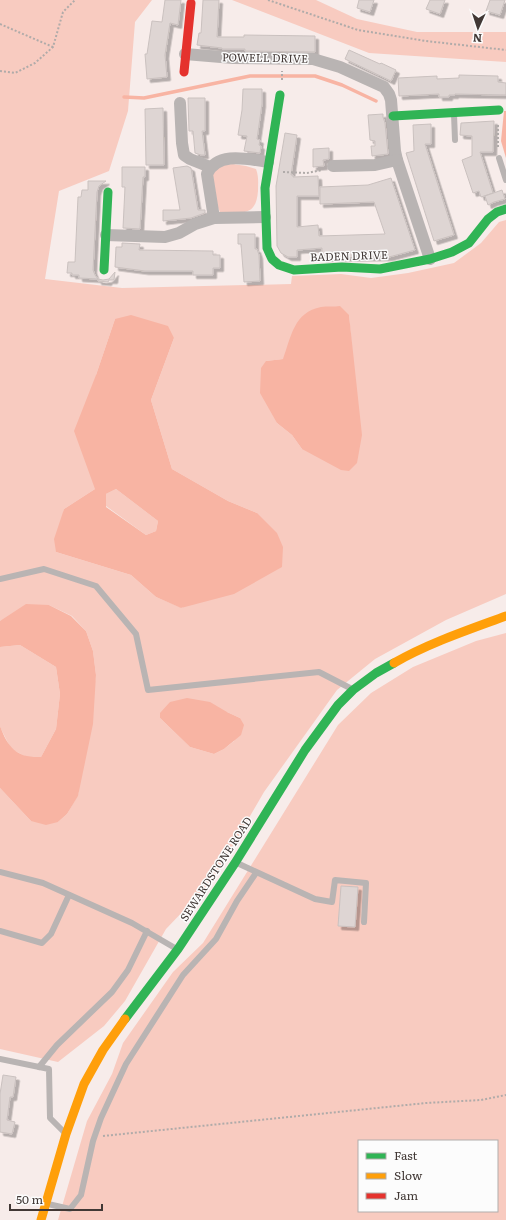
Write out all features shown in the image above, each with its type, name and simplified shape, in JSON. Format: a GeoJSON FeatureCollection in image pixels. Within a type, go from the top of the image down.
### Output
{"type":"FeatureCollection","features":[{"type":"Feature","properties":{"kind":"main road"},"geometry":{"type":"LineString","coordinates":[[184,72],[191,2]]}},
{"type":"Feature","properties":{"kind":"main road","name":"BADEN DRIVE"},"geometry":{"type":"LineString","coordinates":[[280,95],[265,188],[267,248],[272,259],[279,265],[294,270],[342,267],[380,269],[430,259],[452,252],[470,243],[488,219],[497,212],[506,209]]}},
{"type":"Feature","properties":{"kind":"main road"},"geometry":{"type":"LineString","coordinates":[[393,116],[499,110]]}},
{"type":"Feature","properties":{"kind":"main road"},"geometry":{"type":"LineString","coordinates":[[104,270],[108,192]]}},
{"type":"Feature","properties":{"kind":"main road","name":"SEWARDSTONE ROAD"},"geometry":{"type":"LineString","coordinates":[[41,1220],[66,1134],[84,1084],[102,1050],[178,950],[236,863],[306,750],[338,705],[353,690],[376,673],[408,656],[443,640],[506,616]]}},
{"type":"Feature","properties":{"kind":"street","name":"POWELL DRIVE"},"geometry":{"type":"LineString","coordinates":[[185,54],[233,58],[313,59],[340,67],[384,87],[389,94],[393,116],[397,160],[430,259]]}},
{"type":"Feature","properties":{"kind":"street"},"geometry":{"type":"LineString","coordinates":[[180,103],[184,155],[210,167]]}},
{"type":"Feature","properties":{"kind":"street"},"geometry":{"type":"LineString","coordinates":[[214,218],[207,174],[210,167],[214,163],[225,159],[245,159],[268,162]]}},
{"type":"Feature","properties":{"kind":"street"},"geometry":{"type":"LineString","coordinates":[[333,166],[375,165],[397,160]]}},
{"type":"Feature","properties":{"kind":"street"},"geometry":{"type":"LineString","coordinates":[[106,235],[165,237],[179,234],[195,224],[214,218],[265,217]]}},
{"type":"Feature","properties":{"kind":"lane"},"geometry":{"type":"LineString","coordinates":[[454,112],[455,140]]}},
{"type":"Feature","properties":{"kind":"lane"},"geometry":{"type":"LineString","coordinates":[[499,158],[506,180]]}},
{"type":"Feature","properties":{"kind":"lane"},"geometry":{"type":"LineString","coordinates":[[0,579],[44,569],[96,586],[136,634],[148,690],[319,672],[353,690]]}},
{"type":"Feature","properties":{"kind":"lane"},"geometry":{"type":"LineString","coordinates":[[236,863],[315,898],[332,902],[336,880],[366,883],[364,922]]}},
{"type":"Feature","properties":{"kind":"lane"},"geometry":{"type":"LineString","coordinates":[[0,872],[43,883],[147,931],[178,950]]}},
{"type":"Feature","properties":{"kind":"lane"},"geometry":{"type":"LineString","coordinates":[[46,1203],[70,1209],[81,1195],[94,1138],[101,1118],[126,1064],[183,975],[216,939],[237,901],[256,873]]}},
{"type":"Feature","properties":{"kind":"lane"},"geometry":{"type":"LineString","coordinates":[[0,930],[42,942],[51,934],[69,895]]}},
{"type":"Feature","properties":{"kind":"lane"},"geometry":{"type":"LineString","coordinates":[[39,1067],[57,1045],[112,992],[128,970],[147,931]]}},
{"type":"Feature","properties":{"kind":"lane"},"geometry":{"type":"LineString","coordinates":[[0,1059],[49,1069],[50,1118],[66,1134]]}},
{"type":"Feature","properties":{"kind":"path"},"geometry":{"type":"LineString","coordinates":[[0,71],[15,73],[35,63],[54,47],[63,12],[75,0]]}},
{"type":"Feature","properties":{"kind":"path"},"geometry":{"type":"LineString","coordinates":[[268,0],[358,30],[426,41],[506,50]]}},
{"type":"Feature","properties":{"kind":"path"},"geometry":{"type":"LineString","coordinates":[[0,24],[54,47]]}},
{"type":"Feature","properties":{"kind":"path"},"geometry":{"type":"LineString","coordinates":[[282,70],[282,83]]}},
{"type":"Feature","properties":{"kind":"path"},"geometry":{"type":"LineString","coordinates":[[499,110],[497,140],[499,158]]}},
{"type":"Feature","properties":{"kind":"path"},"geometry":{"type":"LineString","coordinates":[[295,173],[318,172],[333,166]]}},
{"type":"Feature","properties":{"kind":"path"},"geometry":{"type":"LineString","coordinates":[[94,1138],[100,1136],[426,1103],[481,1100],[506,1095]]}},
{"type":"Feature","properties":{"kind":"shaded area"},"geometry":{"type":"Polygon","coordinates":[[[0,0],[152,0],[135,22],[128,111],[109,171],[59,191],[45,279],[122,288],[291,284],[292,276],[341,274],[371,278],[408,273],[454,263],[481,243],[499,222],[506,220],[506,594],[446,620],[375,659],[337,690],[264,792],[213,880],[166,929],[125,1001],[104,1026],[58,1062],[0,1049],[0,788],[31,821],[58,822],[67,814],[78,795],[96,675],[93,651],[86,631],[72,616],[49,605],[0,621],[0,0]],[[349,315],[283,359],[266,361],[277,423],[292,435],[302,449],[354,372],[349,315]],[[115,319],[96,375],[95,489],[64,509],[56,552],[131,575],[156,597],[182,608],[257,513],[228,501],[172,469],[151,400],[174,338],[115,319]],[[227,712],[160,713],[160,718],[190,747],[214,754],[224,749],[234,741],[240,718],[227,712]]]}},
{"type":"Feature","properties":{"kind":"shaded area"},"geometry":{"type":"Polygon","coordinates":[[[232,0],[316,0],[357,19],[417,32],[506,32],[506,62],[369,53],[232,0]]]}},
{"type":"Feature","properties":{"kind":"shaded area"},"geometry":{"type":"Polygon","coordinates":[[[504,111],[506,111],[506,158],[501,141],[504,111]]]}},
{"type":"Feature","properties":{"kind":"shaded area"},"geometry":{"type":"Polygon","coordinates":[[[233,164],[256,169],[258,175],[257,200],[251,210],[246,212],[220,212],[212,171],[220,165],[233,164]]]}},
{"type":"Feature","properties":{"kind":"shaded area"},"geometry":{"type":"Polygon","coordinates":[[[340,306],[349,315],[362,435],[357,463],[349,471],[341,470],[302,449],[292,435],[277,423],[260,393],[261,368],[266,361],[283,359],[291,334],[299,320],[312,310],[321,307],[340,306]]]}},
{"type":"Feature","properties":{"kind":"shaded area"},"geometry":{"type":"Polygon","coordinates":[[[131,315],[168,326],[174,338],[151,400],[172,469],[228,501],[257,513],[277,533],[283,547],[282,567],[234,594],[181,608],[156,597],[131,575],[56,552],[54,539],[64,509],[95,489],[74,431],[96,375],[115,319],[131,315]],[[116,489],[106,494],[106,507],[146,535],[156,531],[158,521],[116,489]]]}},
{"type":"Feature","properties":{"kind":"shaded area"},"geometry":{"type":"Polygon","coordinates":[[[116,489],[158,521],[156,531],[146,535],[106,506],[106,494],[116,489]]]}},
{"type":"Feature","properties":{"kind":"shaded area"},"geometry":{"type":"Polygon","coordinates":[[[26,604],[49,605],[71,616],[86,631],[93,651],[96,675],[93,724],[78,796],[67,814],[58,822],[46,825],[31,821],[0,788],[0,726],[6,740],[14,750],[26,756],[33,757],[41,757],[56,729],[60,694],[56,667],[20,645],[0,647],[0,621],[26,604]]]}},
{"type":"Feature","properties":{"kind":"shaded area"},"geometry":{"type":"Polygon","coordinates":[[[506,633],[506,1220],[58,1220],[87,1121],[112,1074],[123,1043],[173,972],[203,943],[338,725],[371,693],[413,667],[476,641],[506,633]]]}},
{"type":"Feature","properties":{"kind":"shaded area"},"geometry":{"type":"Polygon","coordinates":[[[20,645],[56,667],[60,694],[56,729],[41,757],[27,757],[11,749],[0,726],[0,647],[20,645]]]}},
{"type":"Feature","properties":{"kind":"shaded area"},"geometry":{"type":"Polygon","coordinates":[[[187,698],[210,702],[240,718],[244,725],[241,735],[224,749],[214,754],[190,747],[160,718],[160,713],[170,702],[187,698]]]}},
{"type":"Feature","properties":{"kind":"building"},"geometry":{"type":"Polygon","coordinates":[[[165,0],[181,0],[178,25],[170,23],[165,55],[167,77],[147,79],[145,54],[147,54],[152,21],[162,22],[165,0]]]}},
{"type":"Feature","properties":{"kind":"building"},"geometry":{"type":"Polygon","coordinates":[[[203,0],[219,0],[217,37],[244,37],[244,35],[315,36],[315,52],[245,51],[245,49],[222,49],[197,45],[199,33],[201,33],[203,0]]]}},
{"type":"Feature","properties":{"kind":"building"},"geometry":{"type":"Polygon","coordinates":[[[359,0],[374,0],[370,12],[357,8],[359,0]]]}},
{"type":"Feature","properties":{"kind":"building"},"geometry":{"type":"Polygon","coordinates":[[[430,0],[445,0],[440,14],[426,9],[430,0]]]}},
{"type":"Feature","properties":{"kind":"building"},"geometry":{"type":"Polygon","coordinates":[[[490,0],[505,0],[500,15],[486,11],[490,0]]]}},
{"type":"Feature","properties":{"kind":"building"},"geometry":{"type":"Polygon","coordinates":[[[349,50],[396,70],[391,81],[345,59],[349,50]]]}},
{"type":"Feature","properties":{"kind":"building"},"geometry":{"type":"Polygon","coordinates":[[[459,75],[498,76],[498,82],[506,83],[506,95],[455,94],[449,95],[449,97],[439,97],[439,94],[399,96],[398,78],[437,76],[437,79],[459,78],[459,75]]]}},
{"type":"Feature","properties":{"kind":"building"},"geometry":{"type":"Polygon","coordinates":[[[243,89],[262,89],[262,104],[257,139],[260,140],[260,153],[244,151],[247,136],[238,135],[242,110],[243,89]]]}},
{"type":"Feature","properties":{"kind":"building"},"geometry":{"type":"Polygon","coordinates":[[[188,98],[205,98],[205,131],[202,131],[205,155],[195,153],[193,131],[189,131],[188,98]]]}},
{"type":"Feature","properties":{"kind":"building"},"geometry":{"type":"Polygon","coordinates":[[[163,108],[164,165],[146,165],[145,109],[163,108]]]}},
{"type":"Feature","properties":{"kind":"building"},"geometry":{"type":"Polygon","coordinates":[[[383,114],[388,154],[372,156],[371,146],[375,146],[375,141],[370,140],[368,115],[383,114]]]}},
{"type":"Feature","properties":{"kind":"building"},"geometry":{"type":"Polygon","coordinates":[[[494,121],[493,152],[480,152],[493,193],[481,197],[479,191],[473,193],[462,160],[472,156],[472,136],[460,135],[461,123],[494,121]]]}},
{"type":"Feature","properties":{"kind":"building"},"geometry":{"type":"Polygon","coordinates":[[[431,124],[431,144],[425,144],[454,235],[434,241],[406,153],[414,151],[413,125],[431,124]]]}},
{"type":"Feature","properties":{"kind":"building"},"geometry":{"type":"Polygon","coordinates":[[[285,133],[297,135],[291,175],[293,175],[293,177],[318,176],[319,196],[297,196],[297,227],[318,225],[319,236],[385,234],[374,202],[320,204],[320,187],[368,185],[391,178],[415,250],[389,257],[322,258],[322,248],[297,250],[297,257],[288,257],[281,253],[277,246],[276,186],[285,133]]]}},
{"type":"Feature","properties":{"kind":"building"},"geometry":{"type":"Polygon","coordinates":[[[329,148],[329,159],[323,160],[324,166],[313,167],[313,149],[329,148]]]}},
{"type":"Feature","properties":{"kind":"building"},"geometry":{"type":"Polygon","coordinates":[[[187,166],[191,168],[198,210],[205,210],[205,213],[191,218],[163,221],[163,210],[180,210],[173,168],[187,166]]]}},
{"type":"Feature","properties":{"kind":"building"},"geometry":{"type":"Polygon","coordinates":[[[122,167],[145,167],[140,229],[123,228],[125,187],[122,187],[122,167]]]}},
{"type":"Feature","properties":{"kind":"building"},"geometry":{"type":"Polygon","coordinates":[[[88,181],[106,181],[99,186],[97,192],[93,270],[98,279],[79,278],[79,275],[67,273],[68,262],[75,262],[78,197],[81,197],[82,190],[88,190],[88,181]]]}},
{"type":"Feature","properties":{"kind":"building"},"geometry":{"type":"Polygon","coordinates":[[[502,190],[505,199],[488,205],[485,196],[502,190]]]}},
{"type":"Feature","properties":{"kind":"building"},"geometry":{"type":"Polygon","coordinates":[[[238,234],[255,234],[255,249],[257,249],[259,255],[260,281],[244,282],[241,244],[238,244],[238,234]]]}},
{"type":"Feature","properties":{"kind":"building"},"geometry":{"type":"Polygon","coordinates":[[[122,243],[140,244],[139,250],[213,251],[213,255],[220,255],[220,268],[213,268],[213,275],[193,275],[193,271],[145,271],[115,267],[116,247],[122,247],[122,243]]]}},
{"type":"Feature","properties":{"kind":"building"},"geometry":{"type":"Polygon","coordinates":[[[115,272],[114,280],[109,280],[108,282],[98,281],[98,279],[109,279],[115,272]]]}},
{"type":"Feature","properties":{"kind":"building"},"geometry":{"type":"Polygon","coordinates":[[[341,886],[358,887],[355,927],[338,926],[341,886]]]}},
{"type":"Feature","properties":{"kind":"building"},"geometry":{"type":"Polygon","coordinates":[[[3,1075],[16,1077],[13,1097],[10,1097],[7,1120],[15,1122],[12,1134],[0,1132],[0,1094],[3,1075]]]}},
{"type":"Feature","properties":{"kind":"waterway"},"geometry":{"type":"LineString","coordinates":[[124,97],[144,98],[250,76],[315,76],[342,85],[376,101]]}},
{"type":"Feature","properties":{"kind":"traffic: fast"},"geometry":{"type":"LineString","coordinates":[[280,95],[265,188],[267,248],[272,259],[279,265],[294,270],[342,267],[380,269],[430,259],[452,252],[469,243],[488,219],[497,212],[506,209]]}},
{"type":"Feature","properties":{"kind":"traffic: fast"},"geometry":{"type":"LineString","coordinates":[[393,116],[499,110]]}},
{"type":"Feature","properties":{"kind":"traffic: fast"},"geometry":{"type":"LineString","coordinates":[[104,270],[108,192]]}},
{"type":"Feature","properties":{"kind":"traffic: fast"},"geometry":{"type":"LineString","coordinates":[[125,1019],[178,949],[235,863],[305,750],[338,705],[353,690],[376,673],[394,663]]}},
{"type":"Feature","properties":{"kind":"traffic: slow"},"geometry":{"type":"LineString","coordinates":[[394,663],[435,643],[506,616]]}},
{"type":"Feature","properties":{"kind":"traffic: slow"},"geometry":{"type":"LineString","coordinates":[[41,1220],[66,1134],[84,1084],[103,1050],[125,1019]]}},
{"type":"Feature","properties":{"kind":"traffic: jam"},"geometry":{"type":"LineString","coordinates":[[184,72],[191,3]]}}]}
